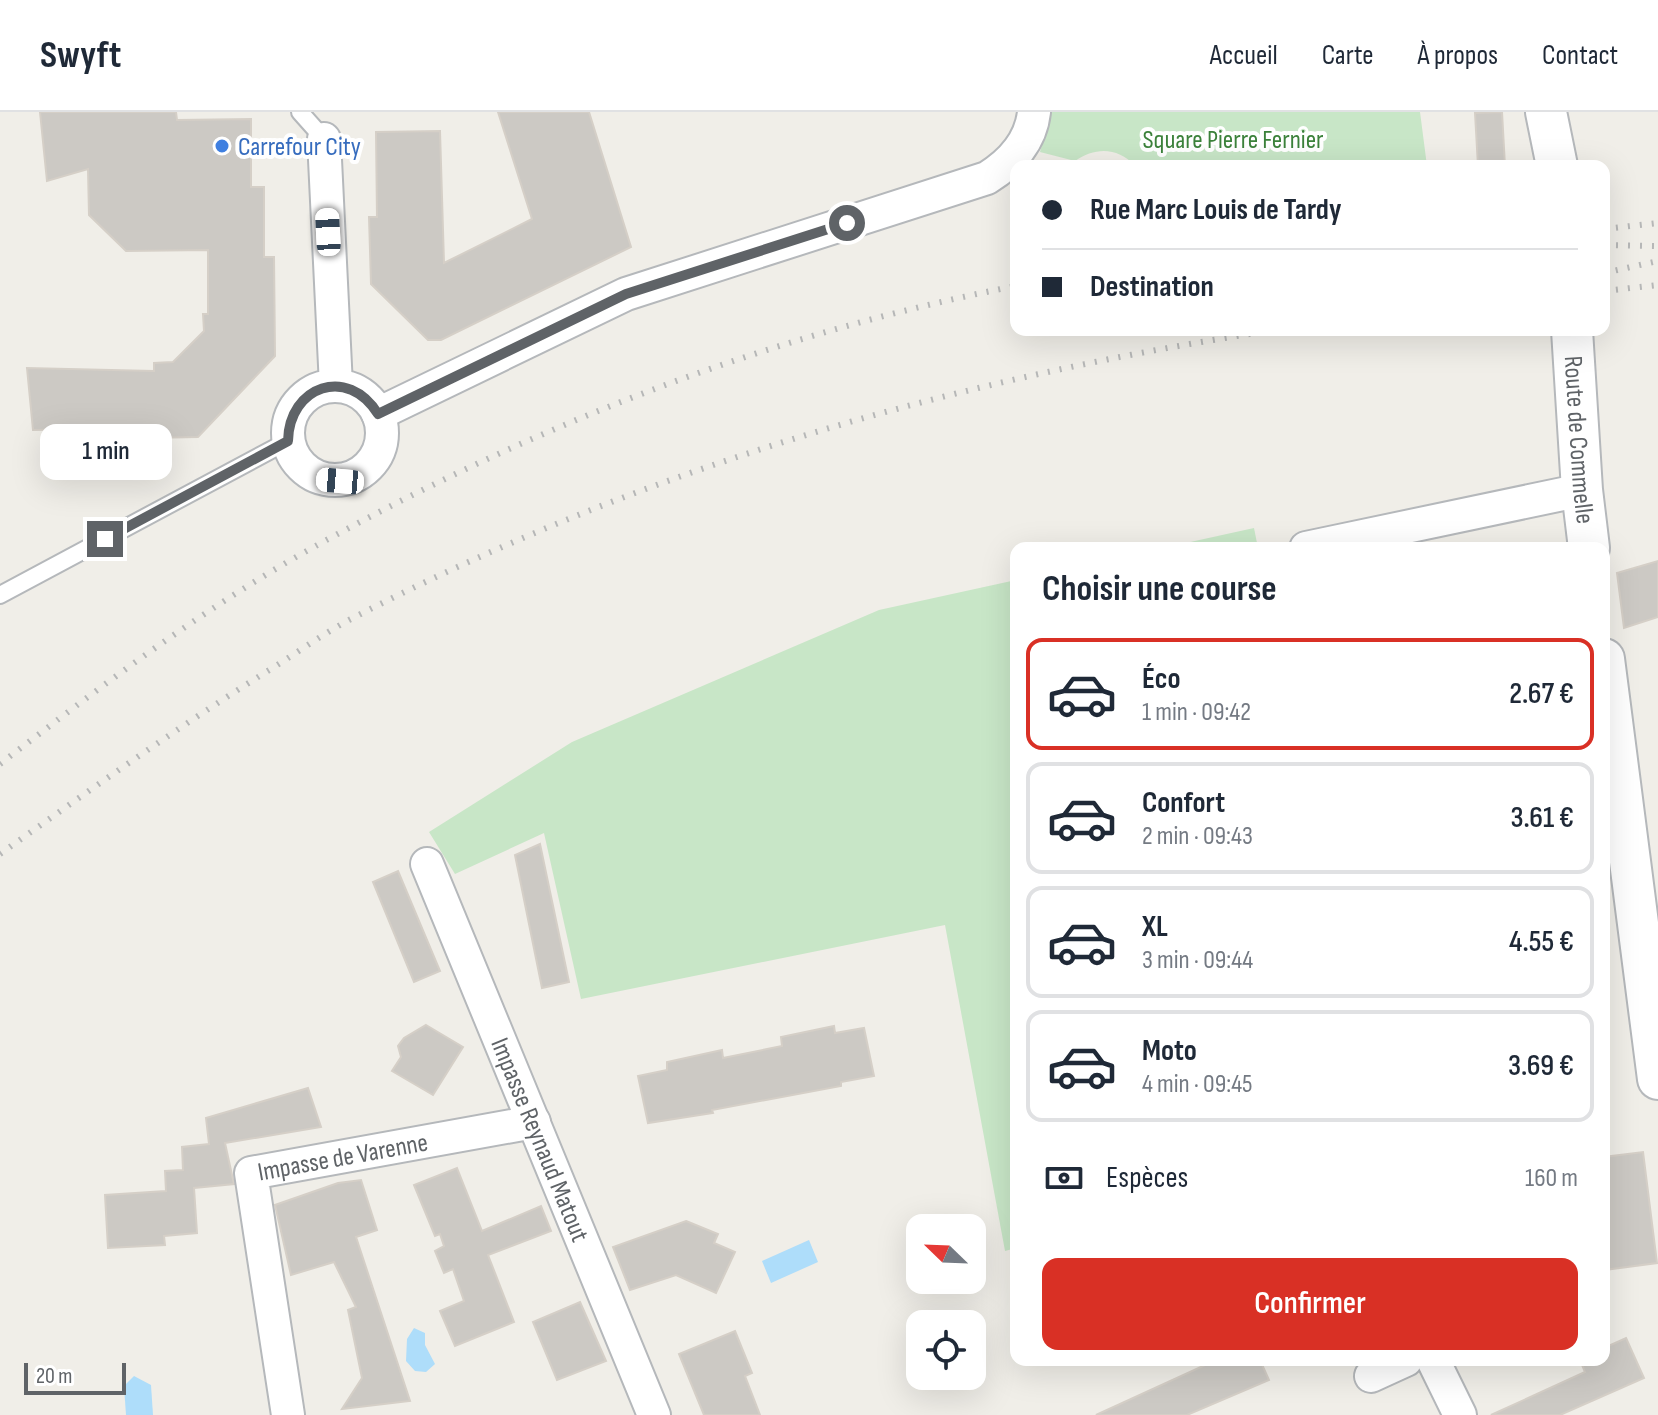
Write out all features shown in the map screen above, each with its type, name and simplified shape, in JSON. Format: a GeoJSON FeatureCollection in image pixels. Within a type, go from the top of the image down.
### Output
{"type":"FeatureCollection","features":[{"type":"Feature","properties":{"kind":"street"},"geometry":{"type":"LineString","coordinates":[[378,414],[626,294],[987,178],[1003,168],[1026,141],[1034,112]]}},
{"type":"Feature","properties":{"kind":"street"},"geometry":{"type":"LineString","coordinates":[[1546,112],[1556,160]]}},
{"type":"Feature","properties":{"kind":"street"},"geometry":{"type":"LineString","coordinates":[[322,126],[336,386]]}},
{"type":"Feature","properties":{"kind":"street","name":"Route de Commelle"},"geometry":{"type":"LineString","coordinates":[[1572,336],[1588,542]]}},
{"type":"Feature","properties":{"kind":"street"},"geometry":{"type":"LineString","coordinates":[[336,386],[361,394],[378,414],[382,431],[380,448],[371,464],[357,475],[340,481],[322,479],[307,471],[294,458],[288,441],[289,424],[295,409],[320,388],[336,386]]}},
{"type":"Feature","properties":{"kind":"street"},"geometry":{"type":"LineString","coordinates":[[1335,542],[1582,490]]}},
{"type":"Feature","properties":{"kind":"street"},"geometry":{"type":"LineString","coordinates":[[1610,699],[1652,978],[1658,1079]]}},
{"type":"Feature","properties":{"kind":"street","name":"Impasse Reynaud Matout"},"geometry":{"type":"LineString","coordinates":[[427,864],[654,1415]]}},
{"type":"Feature","properties":{"kind":"street","name":"Impasse de Varenne"},"geometry":{"type":"LineString","coordinates":[[288,1415],[251,1173],[534,1122]]}},
{"type":"Feature","properties":{"kind":"street"},"geometry":{"type":"LineString","coordinates":[[1371,1376],[1393,1366]]}},
{"type":"Feature","properties":{"kind":"street"},"geometry":{"type":"LineString","coordinates":[[1436,1366],[1460,1415]]}},
{"type":"Feature","properties":{"kind":"lane"},"geometry":{"type":"LineString","coordinates":[[300,112],[322,126]]}},
{"type":"Feature","properties":{"kind":"lane"},"geometry":{"type":"LineString","coordinates":[[0,595],[288,441]]}},
{"type":"Feature","properties":{"kind":"green space","name":"Square Pierre Fernier"},"geometry":{"type":"Polygon","coordinates":[[[1051,112],[1420,112],[1426,160],[1128,160],[1114,152],[1098,151],[1071,160],[1040,152],[1051,112]]]}},
{"type":"Feature","properties":{"kind":"green space"},"geometry":{"type":"Polygon","coordinates":[[[1254,528],[1257,542],[1190,542],[1254,528]]]}},
{"type":"Feature","properties":{"kind":"green space"},"geometry":{"type":"Polygon","coordinates":[[[1010,581],[1010,1250],[1005,1251],[945,925],[581,999],[544,833],[455,874],[429,832],[572,742],[879,610],[1010,581]]]}},
{"type":"Feature","properties":{"kind":"water"},"geometry":{"type":"Polygon","coordinates":[[[809,1240],[818,1262],[771,1283],[762,1261],[809,1240]]]}},
{"type":"Feature","properties":{"kind":"water"},"geometry":{"type":"Polygon","coordinates":[[[414,1328],[425,1333],[425,1345],[435,1364],[426,1372],[415,1371],[406,1361],[407,1339],[414,1328]]]}},
{"type":"Feature","properties":{"kind":"water"},"geometry":{"type":"Polygon","coordinates":[[[134,1376],[151,1385],[153,1415],[126,1415],[124,1386],[134,1376]]]}},
{"type":"Feature","properties":{"kind":"building"},"geometry":{"type":"Polygon","coordinates":[[[40,112],[176,112],[177,120],[251,119],[251,187],[264,187],[264,257],[274,257],[275,356],[198,437],[97,439],[97,429],[33,430],[27,368],[154,371],[154,363],[173,362],[204,331],[203,314],[208,314],[208,250],[126,251],[89,215],[88,169],[47,181],[40,112]]]}},
{"type":"Feature","properties":{"kind":"building"},"geometry":{"type":"Polygon","coordinates":[[[498,112],[589,112],[631,247],[441,340],[428,340],[371,284],[369,217],[377,217],[376,132],[440,131],[444,263],[532,219],[498,112]]]}},
{"type":"Feature","properties":{"kind":"building"},"geometry":{"type":"Polygon","coordinates":[[[1502,112],[1505,160],[1478,160],[1475,113],[1502,112]]]}},
{"type":"Feature","properties":{"kind":"building"},"geometry":{"type":"Polygon","coordinates":[[[1658,561],[1658,617],[1624,628],[1617,573],[1658,561]]]}},
{"type":"Feature","properties":{"kind":"building"},"geometry":{"type":"Polygon","coordinates":[[[540,844],[569,982],[542,988],[515,855],[540,844]]]}},
{"type":"Feature","properties":{"kind":"building"},"geometry":{"type":"Polygon","coordinates":[[[398,871],[440,971],[414,982],[373,882],[398,871]]]}},
{"type":"Feature","properties":{"kind":"building"},"geometry":{"type":"Polygon","coordinates":[[[426,1025],[463,1047],[433,1095],[392,1071],[401,1057],[398,1046],[404,1038],[426,1025]]]}},
{"type":"Feature","properties":{"kind":"building"},"geometry":{"type":"Polygon","coordinates":[[[834,1026],[835,1033],[864,1028],[874,1076],[841,1082],[841,1086],[712,1110],[713,1113],[648,1123],[638,1076],[667,1070],[667,1062],[722,1050],[723,1058],[782,1046],[781,1037],[834,1026]]]}},
{"type":"Feature","properties":{"kind":"building"},"geometry":{"type":"Polygon","coordinates":[[[308,1088],[321,1127],[225,1143],[234,1184],[194,1188],[197,1233],[164,1236],[165,1245],[108,1248],[105,1195],[166,1191],[165,1171],[183,1170],[182,1147],[209,1144],[206,1118],[308,1088]]]}},
{"type":"Feature","properties":{"kind":"building"},"geometry":{"type":"Polygon","coordinates":[[[1643,1152],[1657,1263],[1610,1269],[1610,1156],[1643,1152]]]}},
{"type":"Feature","properties":{"kind":"building"},"geometry":{"type":"Polygon","coordinates":[[[457,1168],[482,1231],[541,1206],[551,1231],[488,1255],[514,1322],[455,1346],[440,1311],[464,1301],[453,1269],[444,1273],[435,1251],[444,1246],[440,1234],[435,1236],[414,1185],[457,1168]]]}},
{"type":"Feature","properties":{"kind":"building"},"geometry":{"type":"Polygon","coordinates":[[[361,1180],[377,1230],[356,1237],[410,1401],[342,1409],[362,1378],[348,1310],[356,1307],[334,1262],[291,1275],[275,1205],[338,1183],[361,1180]]]}},
{"type":"Feature","properties":{"kind":"building"},"geometry":{"type":"Polygon","coordinates":[[[686,1221],[718,1234],[714,1243],[735,1252],[716,1293],[676,1275],[630,1290],[613,1247],[686,1221]]]}},
{"type":"Feature","properties":{"kind":"building"},"geometry":{"type":"Polygon","coordinates":[[[580,1302],[606,1361],[557,1380],[533,1322],[580,1302]]]}},
{"type":"Feature","properties":{"kind":"building"},"geometry":{"type":"Polygon","coordinates":[[[735,1331],[752,1373],[745,1376],[760,1415],[704,1415],[679,1354],[735,1331]]]}},
{"type":"Feature","properties":{"kind":"building"},"geometry":{"type":"Polygon","coordinates":[[[1626,1338],[1644,1378],[1560,1415],[1491,1415],[1585,1372],[1582,1366],[1610,1366],[1610,1345],[1626,1338]]]}},
{"type":"Feature","properties":{"kind":"building"},"geometry":{"type":"Polygon","coordinates":[[[1203,1366],[1263,1366],[1269,1380],[1187,1415],[1096,1415],[1203,1366]]]}},
{"type":"Feature","properties":{"kind":"railway"},"geometry":{"type":"LineString","coordinates":[[1610,228],[1658,223]]}},
{"type":"Feature","properties":{"kind":"railway"},"geometry":{"type":"LineString","coordinates":[[1610,245],[1658,246]]}},
{"type":"Feature","properties":{"kind":"railway"},"geometry":{"type":"LineString","coordinates":[[1610,272],[1658,261]]}},
{"type":"Feature","properties":{"kind":"railway"},"geometry":{"type":"LineString","coordinates":[[1610,290],[1658,285]]}},
{"type":"Feature","properties":{"kind":"railway"},"geometry":{"type":"LineString","coordinates":[[0,764],[114,678],[231,597],[312,548],[480,462],[654,389],[743,358],[833,330],[1010,287]]}},
{"type":"Feature","properties":{"kind":"railway"},"geometry":{"type":"LineString","coordinates":[[0,854],[165,738],[349,620],[459,566],[571,518],[685,475],[917,403],[1155,350],[1239,336]]}},
{"type":"Feature","properties":{"kind":"place","name":"Carrefour City"},"geometry":{"type":"Point","coordinates":[222,146]}},
{"type":"Feature","properties":{"kind":"route"},"geometry":{"type":"LineString","coordinates":[[105,539],[288,441],[289,424],[295,409],[320,388],[349,388],[371,402],[378,414],[626,294],[847,223]]}}]}
